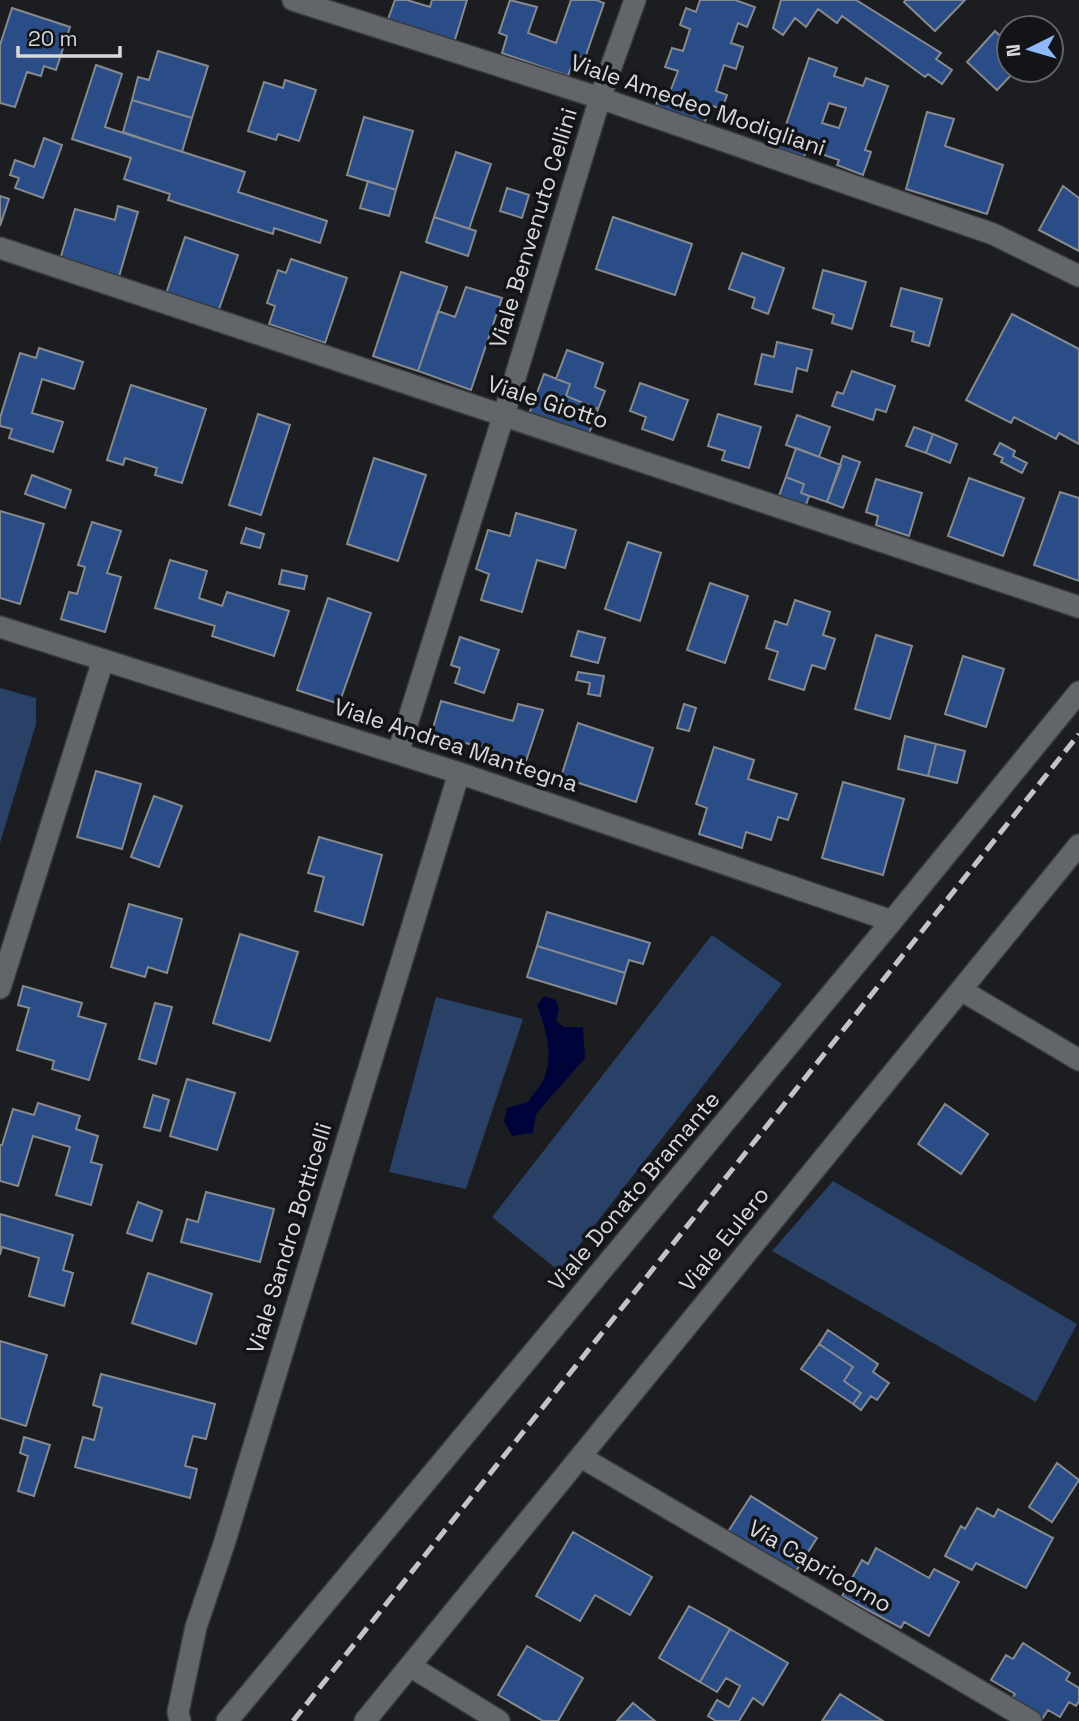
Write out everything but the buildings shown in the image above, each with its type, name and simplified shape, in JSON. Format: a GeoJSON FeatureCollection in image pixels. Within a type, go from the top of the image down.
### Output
{"type":"FeatureCollection","features":[{"type":"Feature","properties":{"kind":"street","name":"Viale Amedeo Modigliani"},"geometry":{"type":"LineString","coordinates":[[293,0],[600,98],[993,234],[1079,276]]}},
{"type":"Feature","properties":{"kind":"street","name":"Viale Benvenuto Cellini"},"geometry":{"type":"LineString","coordinates":[[398,753],[600,98],[635,0]]}},
{"type":"Feature","properties":{"kind":"street","name":"Viale Giotto"},"geometry":{"type":"LineString","coordinates":[[0,248],[1079,607]]}},
{"type":"Feature","properties":{"kind":"street","name":"Viale Andrea Mantegna"},"geometry":{"type":"LineString","coordinates":[[0,627],[459,773],[892,921]]}},
{"type":"Feature","properties":{"kind":"street"},"geometry":{"type":"LineString","coordinates":[[0,988],[103,660]]}},
{"type":"Feature","properties":{"kind":"street","name":"Viale Donato Bramante"},"geometry":{"type":"LineString","coordinates":[[227,1721],[1079,692]]}},
{"type":"Feature","properties":{"kind":"street","name":"Viale Sandro Botticelli"},"geometry":{"type":"LineString","coordinates":[[180,1721],[178,1712],[196,1627],[224,1544],[459,773]]}},
{"type":"Feature","properties":{"kind":"street","name":"Viale Eulero"},"geometry":{"type":"LineString","coordinates":[[365,1721],[1079,845]]}},
{"type":"Feature","properties":{"kind":"street"},"geometry":{"type":"LineString","coordinates":[[961,990],[1079,1060]]}},
{"type":"Feature","properties":{"kind":"street","name":"Via Capricorno"},"geometry":{"type":"LineString","coordinates":[[581,1457],[1031,1721]]}},
{"type":"Feature","properties":{"kind":"street"},"geometry":{"type":"LineString","coordinates":[[410,1666],[499,1721]]}},
{"type":"Feature","properties":{"kind":"shaded area"},"geometry":{"type":"Polygon","coordinates":[[[0,688],[36,698],[36,724],[0,843],[0,688]]]}},
{"type":"Feature","properties":{"kind":"shaded area"},"geometry":{"type":"Polygon","coordinates":[[[712,935],[782,984],[559,1271],[492,1217],[712,935]]]}},
{"type":"Feature","properties":{"kind":"shaded area"},"geometry":{"type":"Polygon","coordinates":[[[544,996],[556,1000],[559,1009],[556,1021],[564,1027],[583,1027],[585,1058],[536,1114],[533,1133],[512,1136],[504,1121],[507,1108],[528,1102],[543,1081],[547,1069],[547,1040],[537,1005],[544,996]]]}},
{"type":"Feature","properties":{"kind":"shaded area"},"geometry":{"type":"Polygon","coordinates":[[[436,997],[523,1019],[466,1189],[389,1172],[436,997]]]}},
{"type":"Feature","properties":{"kind":"shaded area"},"geometry":{"type":"Polygon","coordinates":[[[833,1181],[1077,1324],[1036,1402],[772,1251],[833,1181]]]}},
{"type":"Feature","properties":{"kind":"railway"},"geometry":{"type":"LineString","coordinates":[[293,1721],[1079,734]]}}]}
